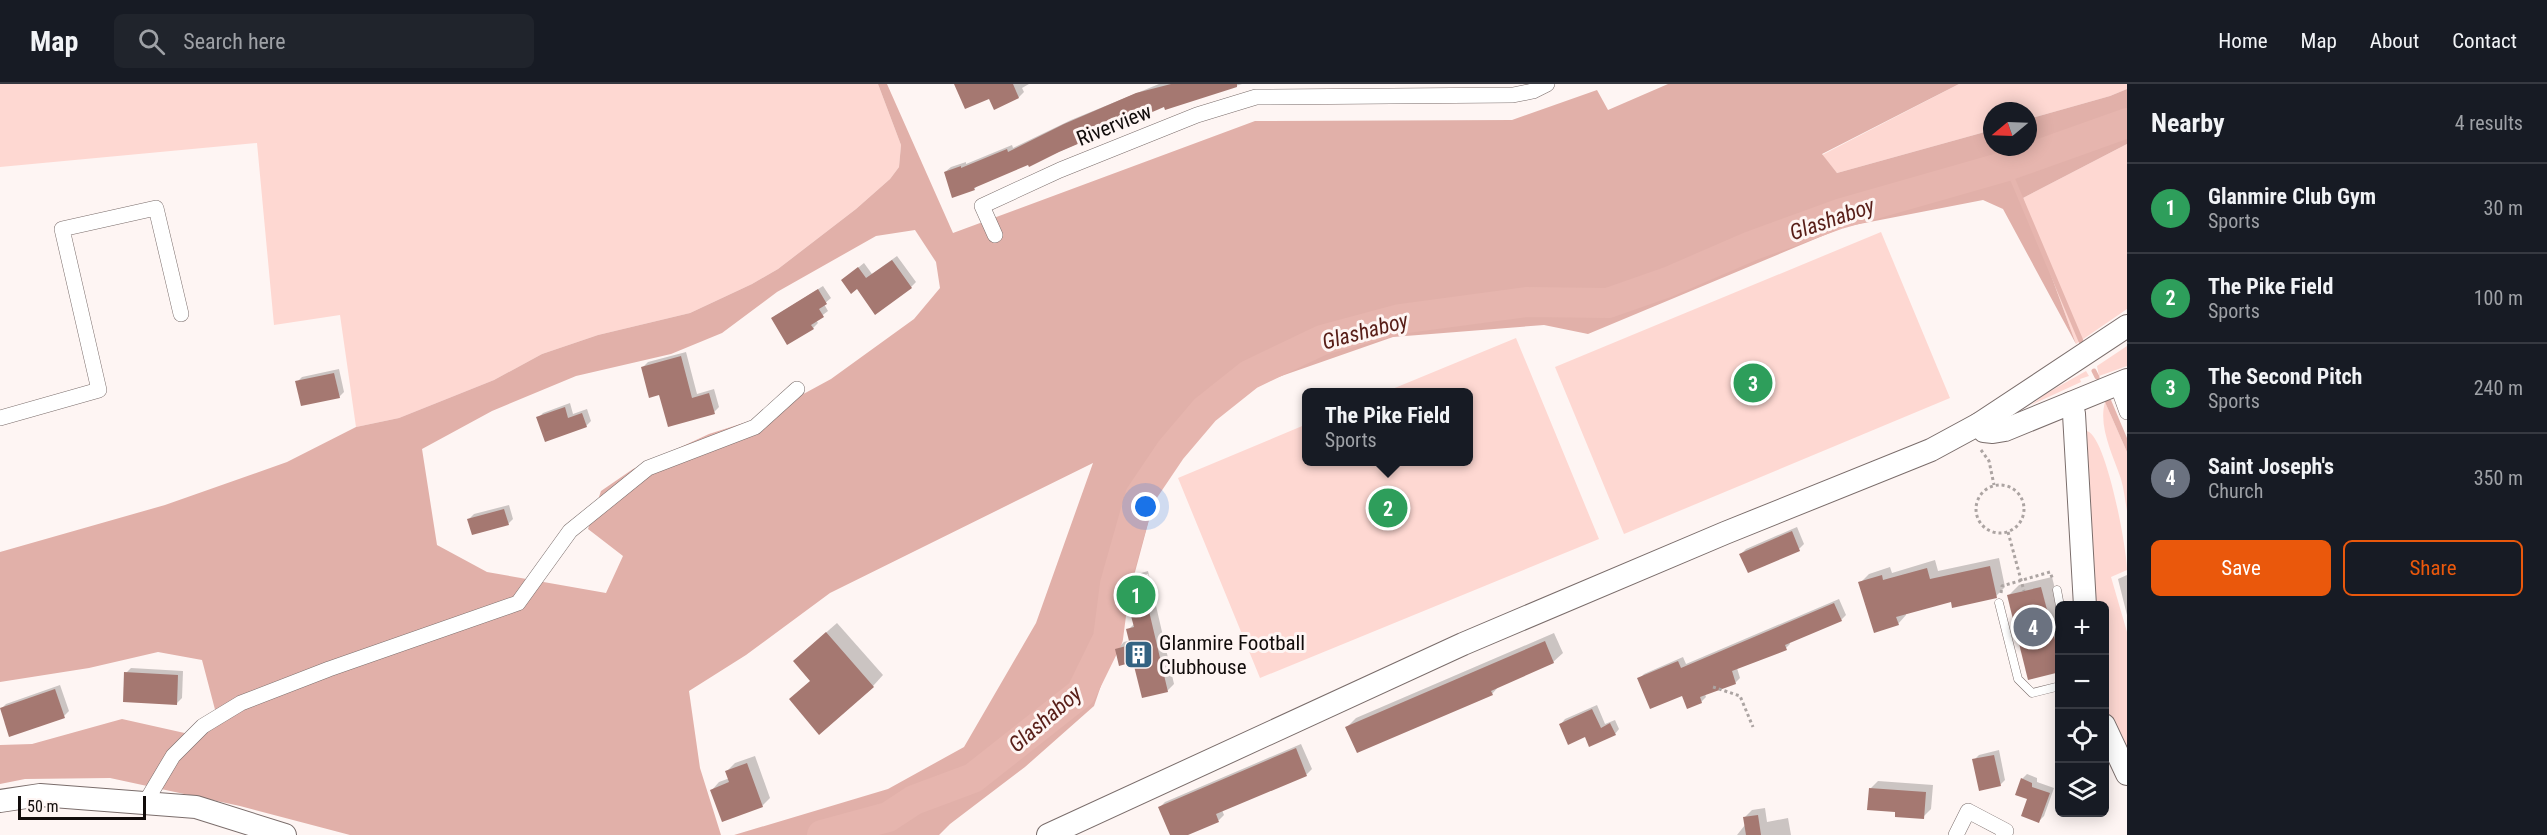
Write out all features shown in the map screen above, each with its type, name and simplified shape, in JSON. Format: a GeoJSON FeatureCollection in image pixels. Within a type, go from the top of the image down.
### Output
{"type":"FeatureCollection","features":[{"type":"Feature","properties":{"kind":"main road"},"geometry":{"type":"LineString","coordinates":[[1048,835],[1463,644],[1725,533],[1931,450],[1979,424],[2127,326]]}},
{"type":"Feature","properties":{"kind":"main road"},"geometry":{"type":"LineString","coordinates":[[1979,424],[1984,431],[1993,432],[2122,382]]}},
{"type":"Feature","properties":{"kind":"main road"},"geometry":{"type":"LineString","coordinates":[[2071,403],[2074,414],[2085,601]]}},
{"type":"Feature","properties":{"kind":"main road"},"geometry":{"type":"LineString","coordinates":[[2109,736],[2127,774]]}},
{"type":"Feature","properties":{"kind":"main road"},"geometry":{"type":"LineString","coordinates":[[0,801],[40,795],[196,807],[285,835]]}},
{"type":"Feature","properties":{"kind":"street","name":"Riverview"},"geometry":{"type":"LineString","coordinates":[[995,235],[982,206],[1060,170],[1176,123],[1256,97],[1512,95],[1533,91],[1547,84]]}},
{"type":"Feature","properties":{"kind":"street"},"geometry":{"type":"LineString","coordinates":[[0,418],[99,390],[62,229],[156,208],[181,314]]}},
{"type":"Feature","properties":{"kind":"street"},"geometry":{"type":"LineString","coordinates":[[2122,382],[2127,412]]}},
{"type":"Feature","properties":{"kind":"street"},"geometry":{"type":"LineString","coordinates":[[146,803],[173,756],[203,726],[252,699],[518,603],[570,531],[648,468],[755,428],[797,389]]}},
{"type":"Feature","properties":{"kind":"street"},"geometry":{"type":"LineString","coordinates":[[1956,835],[1968,811],[2006,831],[2003,835]]}},
{"type":"Feature","properties":{"kind":"lane"},"geometry":{"type":"LineString","coordinates":[[2057,590],[2059,601]]}},
{"type":"Feature","properties":{"kind":"lane"},"geometry":{"type":"LineString","coordinates":[[1998,603],[2018,679],[2032,693],[2055,687]]}},
{"type":"Feature","properties":{"kind":"path"},"geometry":{"type":"LineString","coordinates":[[1989,461],[1994,485]]}},
{"type":"Feature","properties":{"kind":"path"},"geometry":{"type":"LineString","coordinates":[[1994,485],[2011,487],[2022,499],[2023,516],[2015,528],[2008,532],[2001,534],[1986,530],[1976,518],[1976,501],[1980,494],[1994,485]]}},
{"type":"Feature","properties":{"kind":"path"},"geometry":{"type":"LineString","coordinates":[[2008,532],[2024,591]]}},
{"type":"Feature","properties":{"kind":"path"},"geometry":{"type":"LineString","coordinates":[[1998,603],[2002,586],[2050,572],[2057,590]]}},
{"type":"Feature","properties":{"kind":"path"},"geometry":{"type":"LineString","coordinates":[[1713,687],[1740,696],[1753,727]]}},
{"type":"Feature","properties":{"kind":"shaded area"},"geometry":{"type":"Polygon","coordinates":[[[0,84],[878,84],[901,145],[899,167],[890,179],[856,209],[778,269],[752,284],[690,313],[598,335],[542,354],[494,380],[399,418],[356,427],[340,315],[274,325],[257,143],[0,167],[0,84]]]}},
{"type":"Feature","properties":{"kind":"shaded area"},"geometry":{"type":"Polygon","coordinates":[[[878,84],[887,84],[953,233],[1255,121],[1512,120],[1597,90],[1608,110],[1668,84],[1959,84],[1822,154],[1837,173],[1983,132],[1983,156],[2037,156],[2037,116],[2127,89],[2127,144],[2023,198],[2076,344],[2003,209],[1983,200],[1844,227],[1588,334],[1544,325],[1393,337],[1244,389],[1196,433],[1160,479],[1117,639],[1094,706],[1025,767],[950,824],[939,835],[734,835],[888,789],[964,747],[1036,623],[1093,463],[830,593],[746,655],[689,691],[700,768],[721,835],[350,835],[240,806],[110,778],[25,779],[0,784],[0,745],[32,744],[122,719],[189,734],[218,721],[202,660],[158,652],[89,668],[0,682],[0,552],[165,505],[287,462],[356,427],[399,418],[494,380],[542,354],[598,335],[690,313],[778,269],[856,209],[890,179],[899,167],[901,145],[878,84]],[[915,230],[876,236],[777,292],[722,333],[671,354],[576,376],[492,411],[422,449],[437,545],[487,572],[606,593],[623,556],[588,529],[601,491],[633,469],[709,434],[759,418],[831,379],[914,319],[940,288],[936,262],[915,230]]]}},
{"type":"Feature","properties":{"kind":"shaded area"},"geometry":{"type":"Polygon","coordinates":[[[1959,84],[2127,84],[2127,89],[2110,96],[2037,116],[2037,102],[1983,102],[1983,132],[1837,173],[1822,155],[1959,84]]]}},
{"type":"Feature","properties":{"kind":"shaded area"},"geometry":{"type":"Polygon","coordinates":[[[2127,144],[2127,309],[2076,344],[2023,198],[2127,144]]]}},
{"type":"Feature","properties":{"kind":"shaded area"},"geometry":{"type":"Polygon","coordinates":[[[1881,232],[1950,398],[1624,534],[1555,367],[1881,232]]]}},
{"type":"Feature","properties":{"kind":"shaded area"},"geometry":{"type":"Polygon","coordinates":[[[1516,338],[1599,539],[1260,678],[1178,478],[1302,426],[1302,466],[1473,466],[1473,388],[1395,388],[1516,338]]]}},
{"type":"Feature","properties":{"kind":"shaded area"},"geometry":{"type":"Polygon","coordinates":[[[2127,346],[2127,366],[2099,376],[2097,366],[2127,346]]]}},
{"type":"Feature","properties":{"kind":"shaded area"},"geometry":{"type":"Polygon","coordinates":[[[2086,371],[2089,376],[2080,379],[2081,382],[2031,405],[2047,393],[2086,371]]]}},
{"type":"Feature","properties":{"kind":"shaded area"},"geometry":{"type":"Polygon","coordinates":[[[2111,400],[2127,438],[2127,452],[2105,402],[2111,400]]]}},
{"type":"Feature","properties":{"kind":"shaded area"},"geometry":{"type":"Polygon","coordinates":[[[2105,402],[2127,452],[2127,511],[2121,479],[2105,431],[2103,412],[2105,402]]]}},
{"type":"Feature","properties":{"kind":"shaded area"},"geometry":{"type":"Polygon","coordinates":[[[2087,431],[2094,438],[2108,471],[2126,558],[2127,570],[2111,577],[2127,632],[2127,757],[2109,714],[2109,601],[2093,601],[2088,538],[2087,431]]]}},
{"type":"Feature","properties":{"kind":"building"},"geometry":{"type":"Polygon","coordinates":[[[954,84],[1013,84],[1019,98],[994,110],[989,99],[965,109],[954,84]]]}},
{"type":"Feature","properties":{"kind":"building"},"geometry":{"type":"Polygon","coordinates":[[[1171,84],[1237,84],[1237,87],[1165,110],[1164,107],[1029,167],[1028,165],[974,188],[975,190],[952,198],[944,172],[961,166],[961,168],[1007,149],[1008,152],[1064,124],[1136,93],[1171,84]]]}},
{"type":"Feature","properties":{"kind":"building"},"geometry":{"type":"Polygon","coordinates":[[[892,260],[912,288],[875,315],[857,289],[851,294],[841,280],[858,267],[866,278],[892,260]]]}},
{"type":"Feature","properties":{"kind":"building"},"geometry":{"type":"Polygon","coordinates":[[[818,289],[827,304],[819,309],[824,317],[811,325],[814,329],[787,345],[771,318],[818,289]]]}},
{"type":"Feature","properties":{"kind":"building"},"geometry":{"type":"Polygon","coordinates":[[[681,356],[692,398],[709,393],[715,414],[668,427],[659,395],[649,398],[641,367],[681,356]]]}},
{"type":"Feature","properties":{"kind":"building"},"geometry":{"type":"Polygon","coordinates":[[[334,373],[340,398],[301,406],[295,381],[334,373]]]}},
{"type":"Feature","properties":{"kind":"building"},"geometry":{"type":"Polygon","coordinates":[[[565,407],[568,418],[582,413],[587,427],[545,442],[536,417],[565,407]]]}},
{"type":"Feature","properties":{"kind":"building"},"geometry":{"type":"Polygon","coordinates":[[[504,509],[509,525],[472,535],[467,519],[504,509]]]}},
{"type":"Feature","properties":{"kind":"building"},"geometry":{"type":"Polygon","coordinates":[[[1792,531],[1800,551],[1748,573],[1739,554],[1792,531]]]}},
{"type":"Feature","properties":{"kind":"building"},"geometry":{"type":"Polygon","coordinates":[[[1990,566],[1997,598],[1952,608],[1951,602],[1896,617],[1899,625],[1874,633],[1858,582],[1882,575],[1883,580],[1927,568],[1930,579],[1990,566]]]}},
{"type":"Feature","properties":{"kind":"building","name":"Glanmire Football Clubhouse"},"geometry":{"type":"Polygon","coordinates":[[[1141,577],[1168,692],[1142,698],[1133,662],[1119,666],[1115,649],[1130,645],[1126,629],[1134,627],[1122,583],[1141,577]]]}},
{"type":"Feature","properties":{"kind":"building"},"geometry":{"type":"Polygon","coordinates":[[[2041,587],[2055,640],[2055,673],[2028,680],[2007,595],[2041,587]]]}},
{"type":"Feature","properties":{"kind":"building"},"geometry":{"type":"Polygon","coordinates":[[[1834,603],[1842,621],[1785,645],[1787,650],[1732,671],[1736,684],[1700,697],[1702,703],[1687,709],[1682,696],[1650,709],[1637,678],[1678,661],[1681,668],[1834,603]]]}},
{"type":"Feature","properties":{"kind":"building"},"geometry":{"type":"Polygon","coordinates":[[[826,632],[874,687],[819,735],[789,699],[810,681],[793,661],[826,632]]]}},
{"type":"Feature","properties":{"kind":"building"},"geometry":{"type":"Polygon","coordinates":[[[1545,641],[1554,663],[1491,691],[1493,695],[1357,753],[1345,727],[1545,641]]]}},
{"type":"Feature","properties":{"kind":"building"},"geometry":{"type":"Polygon","coordinates":[[[124,672],[178,675],[177,705],[123,702],[124,672]]]}},
{"type":"Feature","properties":{"kind":"building"},"geometry":{"type":"Polygon","coordinates":[[[55,689],[65,718],[9,737],[0,708],[55,689]]]}},
{"type":"Feature","properties":{"kind":"building"},"geometry":{"type":"Polygon","coordinates":[[[1592,709],[1601,728],[1610,723],[1616,735],[1589,747],[1585,737],[1568,745],[1559,724],[1592,709]]]}},
{"type":"Feature","properties":{"kind":"building"},"geometry":{"type":"Polygon","coordinates":[[[1296,748],[1307,776],[1216,814],[1219,822],[1188,835],[1170,835],[1158,807],[1296,748]]]}},
{"type":"Feature","properties":{"kind":"building"},"geometry":{"type":"Polygon","coordinates":[[[1994,755],[2001,786],[1979,791],[1972,759],[1994,755]]]}},
{"type":"Feature","properties":{"kind":"building"},"geometry":{"type":"Polygon","coordinates":[[[747,763],[763,807],[722,822],[710,790],[729,782],[725,771],[747,763]]]}},
{"type":"Feature","properties":{"kind":"building"},"geometry":{"type":"Polygon","coordinates":[[[2021,778],[2032,783],[2032,787],[2050,793],[2039,823],[2021,816],[2027,799],[2015,795],[2021,778]]]}},
{"type":"Feature","properties":{"kind":"building"},"geometry":{"type":"Polygon","coordinates":[[[1869,788],[1926,792],[1924,819],[1895,817],[1895,812],[1867,810],[1869,788]]]}},
{"type":"Feature","properties":{"kind":"building"},"geometry":{"type":"Polygon","coordinates":[[[1758,815],[1761,835],[1746,835],[1743,817],[1758,815]]]}},
{"type":"Feature","properties":{"kind":"waterway","name":"Glashaboy"},"geometry":{"type":"LineString","coordinates":[[822,835],[888,817],[914,800],[973,778],[1081,693],[1108,638],[1115,584],[1140,496],[1171,450],[1205,410],[1249,375],[1322,340],[1400,319],[1526,302],[1608,303],[1668,282],[1751,246],[1839,214],[2007,166],[2127,123]]}},
{"type":"Feature","properties":{"kind":"waterway"},"geometry":{"type":"LineString","coordinates":[[2007,166],[2081,341]]}},
{"type":"Feature","properties":{"kind":"waterway"},"geometry":{"type":"LineString","coordinates":[[2094,371],[2097,377]]}},
{"type":"Feature","properties":{"kind":"place","name":"The Second Pitch"},"geometry":{"type":"Point","coordinates":[1753,383]}},
{"type":"Feature","properties":{"kind":"place","name":"The Pike Field"},"geometry":{"type":"Point","coordinates":[1388,508]}},
{"type":"Feature","properties":{"kind":"place","name":"Glanmire Club Gym"},"geometry":{"type":"Point","coordinates":[1136,595]}},
{"type":"Feature","properties":{"kind":"place","name":"Saint Joseph's"},"geometry":{"type":"Point","coordinates":[2033,627]}},
{"type":"Feature","properties":{"kind":"place","name":"Glanmire Football Clubhouse"},"geometry":{"type":"Point","coordinates":[1138,655]}}]}
